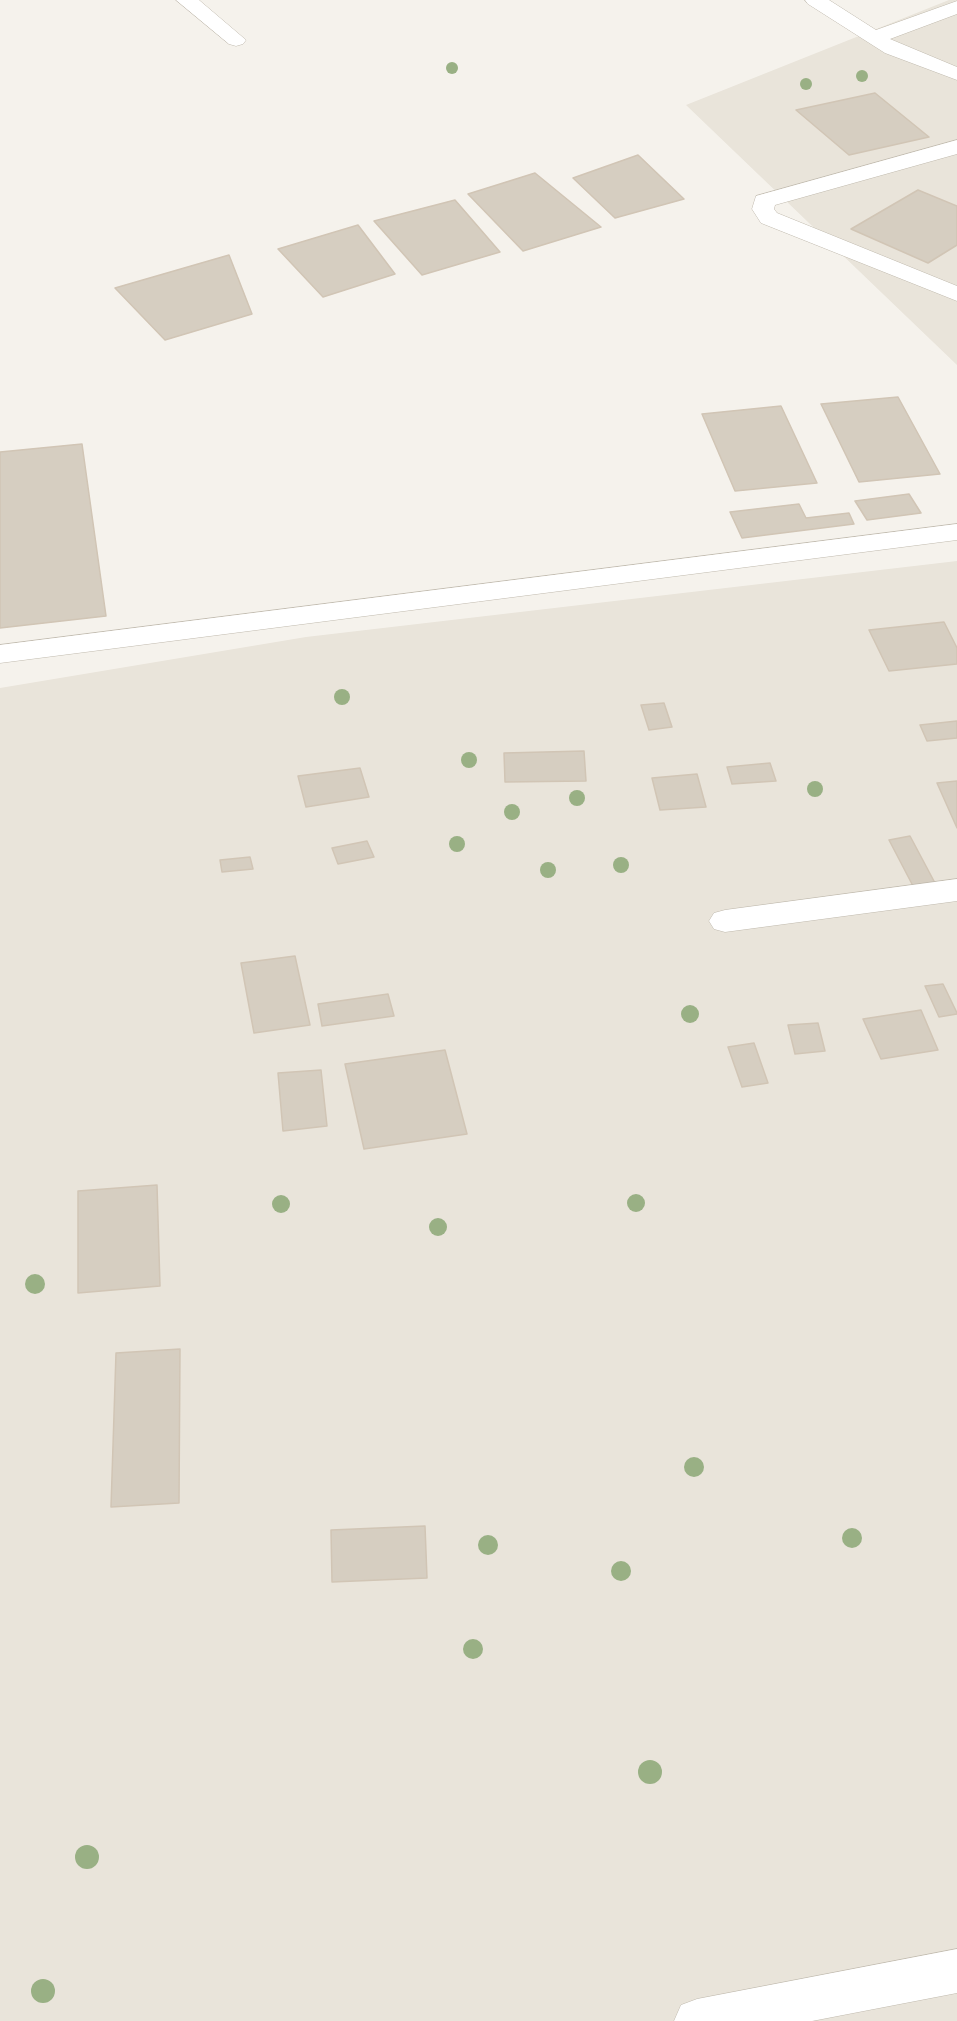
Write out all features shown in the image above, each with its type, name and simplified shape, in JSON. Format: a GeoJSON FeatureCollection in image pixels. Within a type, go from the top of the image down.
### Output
{"type":"FeatureCollection","features":[{"type":"Feature","properties":{"kind":"street"},"geometry":{"type":"LineString","coordinates":[[186,0],[236,40]]}},
{"type":"Feature","properties":{"kind":"street"},"geometry":{"type":"LineString","coordinates":[[815,0],[892,49],[957,75]]}},
{"type":"Feature","properties":{"kind":"street"},"geometry":{"type":"LineString","coordinates":[[874,38],[957,8]]}},
{"type":"Feature","properties":{"kind":"street"},"geometry":{"type":"LineString","coordinates":[[957,147],[764,201],[763,209],[769,218],[957,294]]}},
{"type":"Feature","properties":{"kind":"street"},"geometry":{"type":"LineString","coordinates":[[0,654],[957,532]]}},
{"type":"Feature","properties":{"kind":"street"},"geometry":{"type":"LineString","coordinates":[[725,921],[957,890]]}},
{"type":"Feature","properties":{"kind":"street"},"geometry":{"type":"LineString","coordinates":[[697,2021],[957,1971]]}},
{"type":"Feature","properties":{"kind":"shaded area"},"geometry":{"type":"Polygon","coordinates":[[[949,0],[957,0],[957,365],[686,105],[949,0]]]}},
{"type":"Feature","properties":{"kind":"shaded area"},"geometry":{"type":"Polygon","coordinates":[[[957,561],[957,2021],[0,2021],[0,688],[306,637],[957,561]]]}},
{"type":"Feature","properties":{"kind":"building"},"geometry":{"type":"Polygon","coordinates":[[[875,93],[929,137],[849,155],[796,110],[875,93]]]}},
{"type":"Feature","properties":{"kind":"building"},"geometry":{"type":"Polygon","coordinates":[[[638,155],[684,199],[615,218],[573,178],[638,155]]]}},
{"type":"Feature","properties":{"kind":"building"},"geometry":{"type":"Polygon","coordinates":[[[535,173],[601,227],[523,251],[468,194],[535,173]]]}},
{"type":"Feature","properties":{"kind":"building"},"geometry":{"type":"Polygon","coordinates":[[[918,190],[957,206],[957,245],[928,263],[851,229],[918,190]]]}},
{"type":"Feature","properties":{"kind":"building"},"geometry":{"type":"Polygon","coordinates":[[[455,200],[500,252],[422,275],[374,221],[455,200]]]}},
{"type":"Feature","properties":{"kind":"building"},"geometry":{"type":"Polygon","coordinates":[[[358,225],[395,274],[323,297],[278,249],[358,225]]]}},
{"type":"Feature","properties":{"kind":"building"},"geometry":{"type":"Polygon","coordinates":[[[229,255],[252,314],[165,340],[115,288],[229,255]]]}},
{"type":"Feature","properties":{"kind":"building"},"geometry":{"type":"Polygon","coordinates":[[[898,397],[940,474],[859,482],[821,404],[898,397]]]}},
{"type":"Feature","properties":{"kind":"building"},"geometry":{"type":"Polygon","coordinates":[[[781,406],[817,483],[735,491],[702,414],[781,406]]]}},
{"type":"Feature","properties":{"kind":"building"},"geometry":{"type":"Polygon","coordinates":[[[82,444],[106,616],[0,628],[0,452],[82,444]]]}},
{"type":"Feature","properties":{"kind":"building"},"geometry":{"type":"Polygon","coordinates":[[[909,494],[921,513],[867,520],[855,501],[909,494]]]}},
{"type":"Feature","properties":{"kind":"building"},"geometry":{"type":"Polygon","coordinates":[[[799,504],[806,518],[849,513],[854,524],[742,538],[730,512],[799,504]]]}},
{"type":"Feature","properties":{"kind":"building"},"geometry":{"type":"Polygon","coordinates":[[[944,622],[957,648],[957,664],[889,671],[869,630],[944,622]]]}},
{"type":"Feature","properties":{"kind":"building"},"geometry":{"type":"Polygon","coordinates":[[[664,703],[672,727],[649,730],[641,705],[664,703]]]}},
{"type":"Feature","properties":{"kind":"building"},"geometry":{"type":"Polygon","coordinates":[[[957,721],[957,738],[927,741],[920,725],[957,721]]]}},
{"type":"Feature","properties":{"kind":"building"},"geometry":{"type":"Polygon","coordinates":[[[584,751],[586,781],[505,782],[504,753],[584,751]]]}},
{"type":"Feature","properties":{"kind":"building"},"geometry":{"type":"Polygon","coordinates":[[[770,763],[776,781],[732,784],[727,767],[770,763]]]}},
{"type":"Feature","properties":{"kind":"building"},"geometry":{"type":"Polygon","coordinates":[[[360,768],[369,797],[306,807],[298,776],[360,768]]]}},
{"type":"Feature","properties":{"kind":"building"},"geometry":{"type":"Polygon","coordinates":[[[697,774],[706,807],[660,810],[652,778],[697,774]]]}},
{"type":"Feature","properties":{"kind":"building"},"geometry":{"type":"Polygon","coordinates":[[[957,781],[957,828],[937,783],[957,781]]]}},
{"type":"Feature","properties":{"kind":"building"},"geometry":{"type":"Polygon","coordinates":[[[910,836],[935,883],[913,886],[889,840],[910,836]]]}},
{"type":"Feature","properties":{"kind":"building"},"geometry":{"type":"Polygon","coordinates":[[[367,841],[374,857],[338,864],[332,848],[367,841]]]}},
{"type":"Feature","properties":{"kind":"building"},"geometry":{"type":"Polygon","coordinates":[[[250,857],[253,869],[222,872],[220,860],[250,857]]]}},
{"type":"Feature","properties":{"kind":"building"},"geometry":{"type":"Polygon","coordinates":[[[295,956],[310,1025],[254,1033],[241,963],[295,956]]]}},
{"type":"Feature","properties":{"kind":"building"},"geometry":{"type":"Polygon","coordinates":[[[943,984],[957,1014],[939,1017],[925,986],[943,984]]]}},
{"type":"Feature","properties":{"kind":"building"},"geometry":{"type":"Polygon","coordinates":[[[388,994],[394,1016],[322,1026],[318,1004],[388,994]]]}},
{"type":"Feature","properties":{"kind":"building"},"geometry":{"type":"Polygon","coordinates":[[[921,1010],[938,1050],[881,1059],[863,1019],[921,1010]]]}},
{"type":"Feature","properties":{"kind":"building"},"geometry":{"type":"Polygon","coordinates":[[[818,1023],[825,1051],[795,1054],[788,1025],[818,1023]]]}},
{"type":"Feature","properties":{"kind":"building"},"geometry":{"type":"Polygon","coordinates":[[[754,1043],[768,1083],[742,1087],[728,1047],[754,1043]]]}},
{"type":"Feature","properties":{"kind":"building"},"geometry":{"type":"Polygon","coordinates":[[[445,1050],[467,1134],[364,1149],[345,1064],[445,1050]]]}},
{"type":"Feature","properties":{"kind":"building"},"geometry":{"type":"Polygon","coordinates":[[[321,1070],[327,1126],[283,1131],[278,1073],[321,1070]]]}},
{"type":"Feature","properties":{"kind":"building"},"geometry":{"type":"Polygon","coordinates":[[[157,1185],[160,1286],[78,1293],[78,1191],[157,1185]]]}},
{"type":"Feature","properties":{"kind":"building"},"geometry":{"type":"Polygon","coordinates":[[[180,1349],[179,1503],[111,1507],[116,1353],[180,1349]]]}},
{"type":"Feature","properties":{"kind":"building"},"geometry":{"type":"Polygon","coordinates":[[[425,1526],[427,1578],[332,1582],[331,1530],[425,1526]]]}}]}
